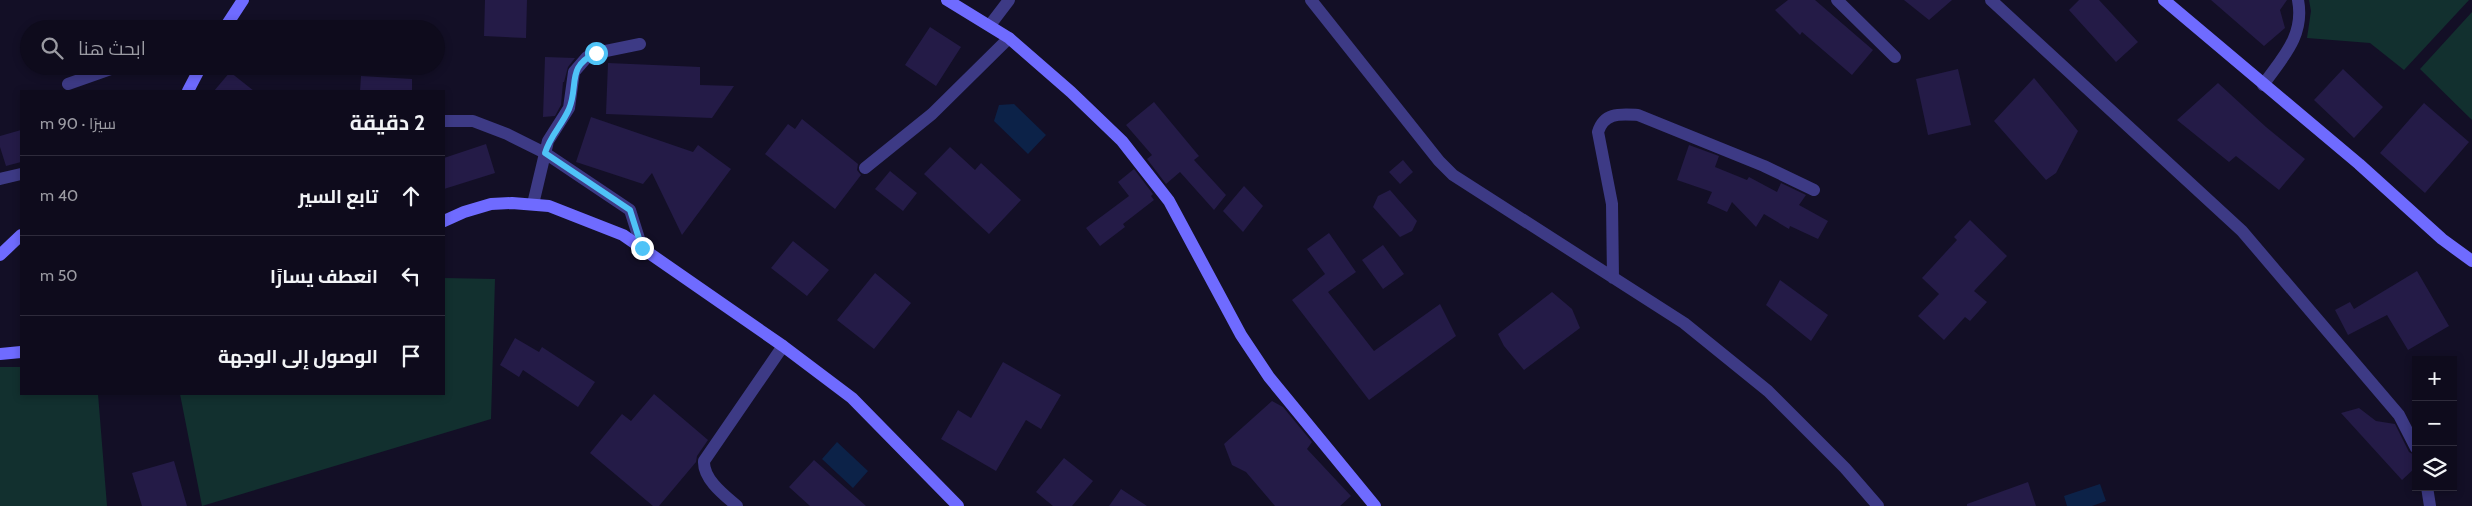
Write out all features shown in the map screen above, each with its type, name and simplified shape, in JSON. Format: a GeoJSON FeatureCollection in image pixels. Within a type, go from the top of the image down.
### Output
{"type":"FeatureCollection","features":[{"type":"Feature","properties":{"kind":"street"},"geometry":{"type":"LineString","coordinates":[[230,20],[243,0]]}},
{"type":"Feature","properties":{"kind":"street"},"geometry":{"type":"LineString","coordinates":[[947,0],[1009,38],[1071,92],[1122,141],[1169,202],[1241,334],[1270,377],[1374,506]]}},
{"type":"Feature","properties":{"kind":"street"},"geometry":{"type":"LineString","coordinates":[[990,25],[1009,0]]}},
{"type":"Feature","properties":{"kind":"street"},"geometry":{"type":"LineString","coordinates":[[1312,0],[1439,161],[1453,174],[1684,323],[1768,392],[1845,468],[1878,506]]}},
{"type":"Feature","properties":{"kind":"street"},"geometry":{"type":"LineString","coordinates":[[1837,0],[1895,58]]}},
{"type":"Feature","properties":{"kind":"street"},"geometry":{"type":"LineString","coordinates":[[1991,0],[2242,231],[2399,415],[2415,446]]}},
{"type":"Feature","properties":{"kind":"street"},"geometry":{"type":"LineString","coordinates":[[2164,0],[2183,14],[2263,85],[2359,164],[2442,239],[2472,261]]}},
{"type":"Feature","properties":{"kind":"street"},"geometry":{"type":"LineString","coordinates":[[2263,85],[2293,44],[2300,12],[2298,0]]}},
{"type":"Feature","properties":{"kind":"street"},"geometry":{"type":"LineString","coordinates":[[865,168],[932,114],[1009,38]]}},
{"type":"Feature","properties":{"kind":"street"},"geometry":{"type":"LineString","coordinates":[[533,204],[548,141],[569,108],[574,72],[587,57],[610,49],[640,44]]}},
{"type":"Feature","properties":{"kind":"street"},"geometry":{"type":"LineString","coordinates":[[68,84],[94,75]]}},
{"type":"Feature","properties":{"kind":"street"},"geometry":{"type":"LineString","coordinates":[[189,90],[197,75]]}},
{"type":"Feature","properties":{"kind":"street"},"geometry":{"type":"LineString","coordinates":[[1613,278],[1612,204],[1598,132],[1600,124],[1616,114],[1638,115],[1764,166],[1814,190]]}},
{"type":"Feature","properties":{"kind":"street"},"geometry":{"type":"LineString","coordinates":[[445,121],[472,121],[507,134],[545,153],[630,210],[642,248]]}},
{"type":"Feature","properties":{"kind":"street"},"geometry":{"type":"LineString","coordinates":[[0,179],[20,174]]}},
{"type":"Feature","properties":{"kind":"street"},"geometry":{"type":"LineString","coordinates":[[445,221],[464,212],[491,204],[533,204],[549,206],[623,235],[783,346],[852,398],[958,506]]}},
{"type":"Feature","properties":{"kind":"street"},"geometry":{"type":"LineString","coordinates":[[0,255],[20,237]]}},
{"type":"Feature","properties":{"kind":"street"},"geometry":{"type":"LineString","coordinates":[[737,506],[720,492],[706,472],[704,461],[783,346]]}},
{"type":"Feature","properties":{"kind":"street"},"geometry":{"type":"LineString","coordinates":[[0,354],[20,352]]}},
{"type":"Feature","properties":{"kind":"street"},"geometry":{"type":"LineString","coordinates":[[2428,491],[2430,506]]}},
{"type":"Feature","properties":{"kind":"green space"},"geometry":{"type":"Polygon","coordinates":[[[2309,0],[2469,0],[2404,70],[2370,43],[2307,38],[2311,11],[2309,0]]]}},
{"type":"Feature","properties":{"kind":"green space"},"geometry":{"type":"Polygon","coordinates":[[[2472,12],[2472,120],[2420,69],[2472,12]]]}},
{"type":"Feature","properties":{"kind":"green space"},"geometry":{"type":"Polygon","coordinates":[[[445,278],[495,279],[491,419],[202,506],[180,395],[445,395],[445,278]]]}},
{"type":"Feature","properties":{"kind":"green space"},"geometry":{"type":"Polygon","coordinates":[[[0,367],[20,367],[20,395],[98,395],[107,506],[0,506],[0,367]]]}},
{"type":"Feature","properties":{"kind":"water"},"geometry":{"type":"Polygon","coordinates":[[[1014,104],[1046,135],[1028,154],[994,121],[999,105],[1014,104]]]}},
{"type":"Feature","properties":{"kind":"water"},"geometry":{"type":"Polygon","coordinates":[[[837,442],[868,471],[853,488],[822,459],[837,442]]]}},
{"type":"Feature","properties":{"kind":"water"},"geometry":{"type":"Polygon","coordinates":[[[2100,484],[2106,501],[2092,506],[2067,506],[2064,496],[2100,484]]]}},
{"type":"Feature","properties":{"kind":"building"},"geometry":{"type":"Polygon","coordinates":[[[485,0],[527,0],[526,38],[484,36],[485,0]]]}},
{"type":"Feature","properties":{"kind":"building"},"geometry":{"type":"Polygon","coordinates":[[[1788,0],[1815,0],[1873,50],[1852,75],[1802,32],[1800,35],[1775,10],[1788,0]]]}},
{"type":"Feature","properties":{"kind":"building"},"geometry":{"type":"Polygon","coordinates":[[[1904,0],[1952,0],[1929,20],[1904,0]]]}},
{"type":"Feature","properties":{"kind":"building"},"geometry":{"type":"Polygon","coordinates":[[[2079,0],[2099,0],[2138,42],[2116,62],[2069,10],[2079,0]]]}},
{"type":"Feature","properties":{"kind":"building"},"geometry":{"type":"Polygon","coordinates":[[[2211,0],[2287,0],[2280,10],[2285,28],[2264,46],[2211,0]]]}},
{"type":"Feature","properties":{"kind":"building"},"geometry":{"type":"Polygon","coordinates":[[[930,27],[961,47],[936,86],[905,65],[930,27]]]}},
{"type":"Feature","properties":{"kind":"building"},"geometry":{"type":"Polygon","coordinates":[[[545,57],[575,58],[568,67],[563,82],[561,105],[555,116],[543,117],[545,57]]]}},
{"type":"Feature","properties":{"kind":"building"},"geometry":{"type":"Polygon","coordinates":[[[608,63],[700,67],[700,85],[734,86],[712,118],[606,114],[608,63]]]}},
{"type":"Feature","properties":{"kind":"building"},"geometry":{"type":"Polygon","coordinates":[[[1958,69],[1971,125],[1928,135],[1916,79],[1958,69]]]}},
{"type":"Feature","properties":{"kind":"building"},"geometry":{"type":"Polygon","coordinates":[[[2343,69],[2383,107],[2354,138],[2314,100],[2343,69]]]}},
{"type":"Feature","properties":{"kind":"building"},"geometry":{"type":"Polygon","coordinates":[[[227,75],[234,75],[253,90],[215,90],[227,75]]]}},
{"type":"Feature","properties":{"kind":"building"},"geometry":{"type":"Polygon","coordinates":[[[361,76],[412,79],[412,90],[360,90],[361,76]]]}},
{"type":"Feature","properties":{"kind":"building"},"geometry":{"type":"Polygon","coordinates":[[[2034,78],[2078,131],[2056,173],[2046,180],[1994,121],[2034,78]]]}},
{"type":"Feature","properties":{"kind":"building"},"geometry":{"type":"Polygon","coordinates":[[[2218,83],[2266,127],[2305,159],[2279,190],[2236,156],[2229,162],[2177,120],[2218,83]]]}},
{"type":"Feature","properties":{"kind":"building"},"geometry":{"type":"Polygon","coordinates":[[[1154,102],[1199,156],[1194,160],[1226,195],[1214,210],[1180,172],[1166,184],[1147,159],[1152,155],[1126,125],[1154,102]]]}},
{"type":"Feature","properties":{"kind":"building"},"geometry":{"type":"Polygon","coordinates":[[[2424,103],[2469,142],[2425,193],[2380,153],[2424,103]]]}},
{"type":"Feature","properties":{"kind":"building"},"geometry":{"type":"Polygon","coordinates":[[[591,117],[693,152],[698,145],[731,169],[682,235],[652,173],[643,184],[576,162],[591,117]]]}},
{"type":"Feature","properties":{"kind":"building"},"geometry":{"type":"Polygon","coordinates":[[[802,119],[858,164],[857,170],[861,175],[835,209],[765,154],[788,124],[795,129],[802,119]]]}},
{"type":"Feature","properties":{"kind":"building"},"geometry":{"type":"Polygon","coordinates":[[[20,130],[20,162],[6,166],[0,147],[0,136],[20,130]]]}},
{"type":"Feature","properties":{"kind":"building"},"geometry":{"type":"Polygon","coordinates":[[[486,144],[495,173],[445,189],[445,158],[486,144]]]}},
{"type":"Feature","properties":{"kind":"building"},"geometry":{"type":"Polygon","coordinates":[[[1689,145],[1719,156],[1715,167],[1747,180],[1749,177],[1777,192],[1781,183],[1806,195],[1799,205],[1828,221],[1818,239],[1790,226],[1789,229],[1764,214],[1756,227],[1732,202],[1727,212],[1707,203],[1712,192],[1677,180],[1689,145]]]}},
{"type":"Feature","properties":{"kind":"building"},"geometry":{"type":"Polygon","coordinates":[[[950,147],[975,170],[981,163],[1021,200],[989,234],[924,174],[950,147]]]}},
{"type":"Feature","properties":{"kind":"building"},"geometry":{"type":"Polygon","coordinates":[[[1403,160],[1413,172],[1400,184],[1389,172],[1403,160]]]}},
{"type":"Feature","properties":{"kind":"building"},"geometry":{"type":"Polygon","coordinates":[[[1134,169],[1153,194],[1151,196],[1154,200],[1123,224],[1125,227],[1100,246],[1086,228],[1129,196],[1118,182],[1134,169]]]}},
{"type":"Feature","properties":{"kind":"building"},"geometry":{"type":"Polygon","coordinates":[[[890,171],[917,193],[903,211],[875,189],[890,171]]]}},
{"type":"Feature","properties":{"kind":"building"},"geometry":{"type":"Polygon","coordinates":[[[1244,186],[1263,206],[1243,232],[1223,211],[1244,186]]]}},
{"type":"Feature","properties":{"kind":"building"},"geometry":{"type":"Polygon","coordinates":[[[1390,190],[1417,221],[1412,231],[1400,237],[1373,207],[1378,196],[1390,190]]]}},
{"type":"Feature","properties":{"kind":"building"},"geometry":{"type":"Polygon","coordinates":[[[1970,220],[2007,256],[1974,291],[1987,302],[1970,321],[1965,317],[1944,340],[1918,316],[1939,294],[1922,278],[1957,240],[1954,237],[1970,220]]]}},
{"type":"Feature","properties":{"kind":"building"},"geometry":{"type":"Polygon","coordinates":[[[1329,233],[1356,272],[1328,292],[1374,351],[1440,304],[1456,336],[1369,400],[1292,300],[1325,274],[1307,249],[1329,233]]]}},
{"type":"Feature","properties":{"kind":"building"},"geometry":{"type":"Polygon","coordinates":[[[793,241],[829,270],[807,296],[771,268],[793,241]]]}},
{"type":"Feature","properties":{"kind":"building"},"geometry":{"type":"Polygon","coordinates":[[[1383,245],[1404,274],[1383,289],[1362,260],[1383,245]]]}},
{"type":"Feature","properties":{"kind":"building"},"geometry":{"type":"Polygon","coordinates":[[[2417,271],[2449,326],[2408,350],[2387,315],[2348,335],[2335,310],[2350,302],[2354,309],[2417,271]]]}},
{"type":"Feature","properties":{"kind":"building"},"geometry":{"type":"Polygon","coordinates":[[[875,273],[911,303],[874,349],[837,320],[875,273]]]}},
{"type":"Feature","properties":{"kind":"building"},"geometry":{"type":"Polygon","coordinates":[[[1780,280],[1828,315],[1811,341],[1766,305],[1780,280]]]}},
{"type":"Feature","properties":{"kind":"building"},"geometry":{"type":"Polygon","coordinates":[[[1552,292],[1572,309],[1580,328],[1524,370],[1504,346],[1498,334],[1552,292]]]}},
{"type":"Feature","properties":{"kind":"building"},"geometry":{"type":"Polygon","coordinates":[[[515,338],[539,352],[542,347],[595,382],[578,407],[523,370],[519,377],[500,365],[515,338]]]}},
{"type":"Feature","properties":{"kind":"building"},"geometry":{"type":"Polygon","coordinates":[[[1003,362],[1061,395],[1041,429],[1026,420],[996,471],[941,439],[958,410],[971,418],[1003,362]]]}},
{"type":"Feature","properties":{"kind":"building"},"geometry":{"type":"Polygon","coordinates":[[[654,394],[708,440],[697,456],[696,462],[659,506],[653,506],[590,453],[622,414],[631,421],[654,394]]]}},
{"type":"Feature","properties":{"kind":"building"},"geometry":{"type":"Polygon","coordinates":[[[1272,401],[1283,407],[1312,442],[1307,449],[1351,496],[1340,506],[1275,506],[1246,472],[1232,465],[1224,444],[1272,401]]]}},
{"type":"Feature","properties":{"kind":"building"},"geometry":{"type":"Polygon","coordinates":[[[2359,408],[2376,421],[2395,424],[2409,452],[2412,454],[2412,471],[2402,480],[2341,413],[2359,408]]]}},
{"type":"Feature","properties":{"kind":"building"},"geometry":{"type":"Polygon","coordinates":[[[1064,458],[1093,481],[1072,506],[1053,506],[1036,492],[1064,458]]]}},
{"type":"Feature","properties":{"kind":"building"},"geometry":{"type":"Polygon","coordinates":[[[814,460],[866,506],[810,506],[789,487],[814,460]]]}},
{"type":"Feature","properties":{"kind":"building"},"geometry":{"type":"Polygon","coordinates":[[[174,461],[187,506],[142,506],[132,473],[174,461]]]}},
{"type":"Feature","properties":{"kind":"building"},"geometry":{"type":"Polygon","coordinates":[[[2028,482],[2036,506],[1967,506],[1967,504],[2028,482]]]}},
{"type":"Feature","properties":{"kind":"building"},"geometry":{"type":"Polygon","coordinates":[[[1121,489],[1147,506],[1109,506],[1121,489]]]}},
{"type":"Feature","properties":{"kind":"route"},"geometry":{"type":"LineString","coordinates":[[596,53],[587,57],[574,72],[569,108],[548,141],[545,153],[630,210],[642,248]]}}]}
